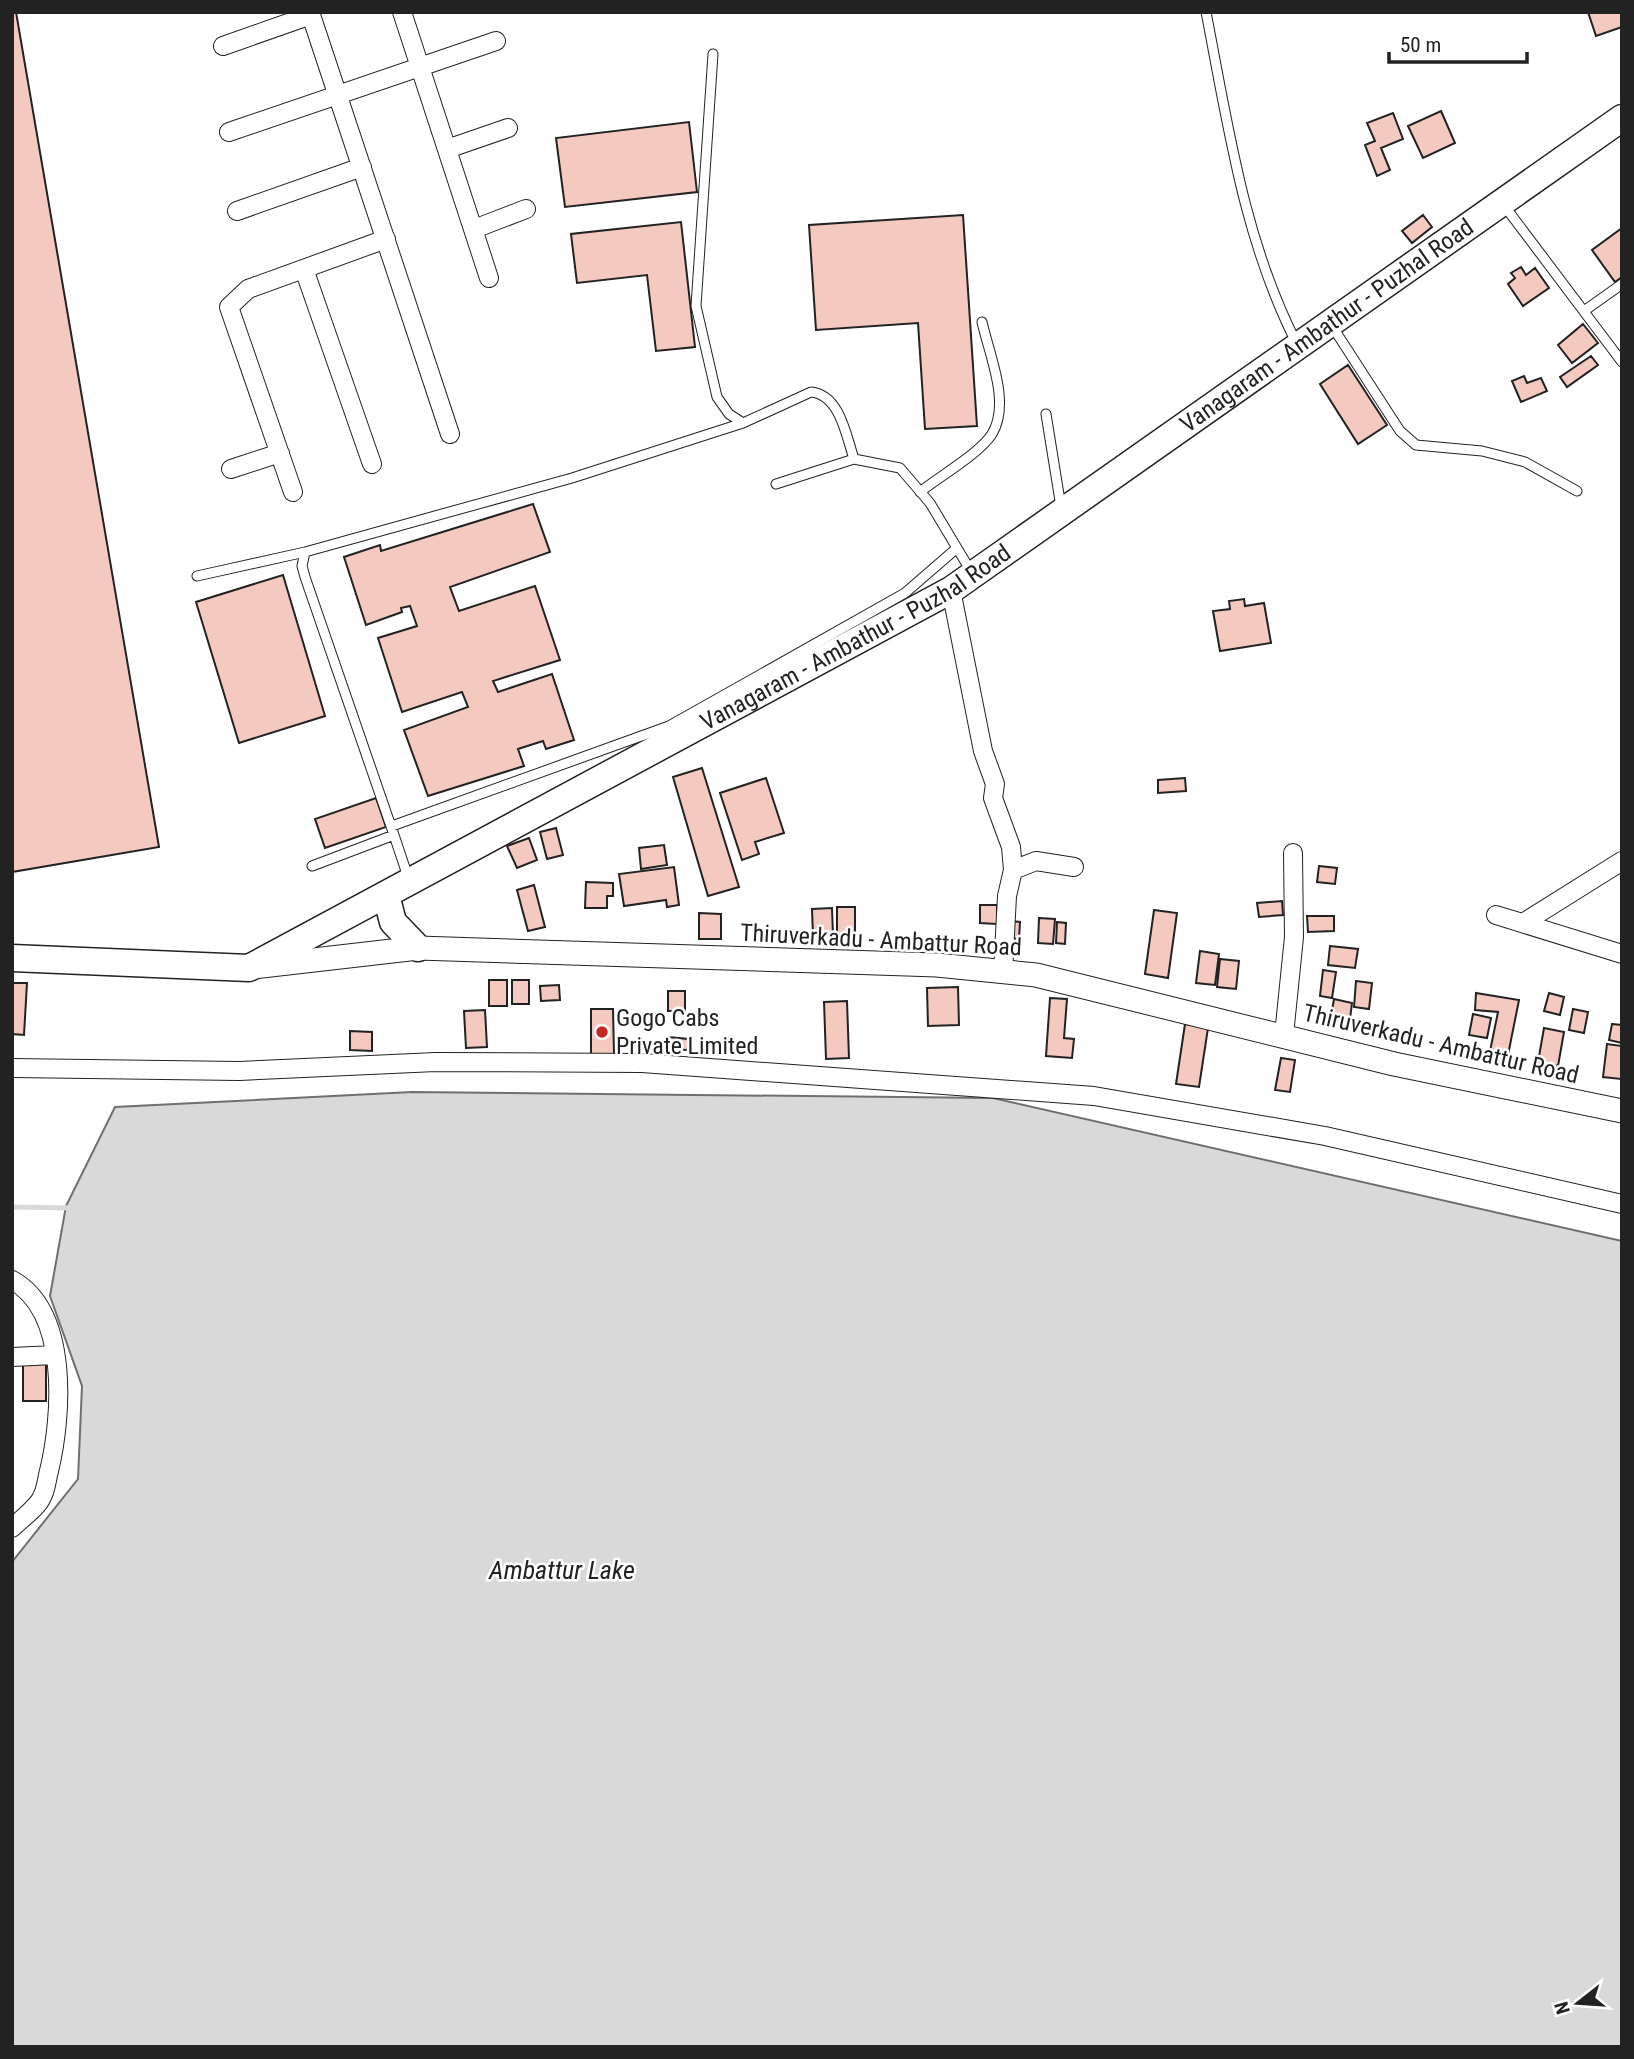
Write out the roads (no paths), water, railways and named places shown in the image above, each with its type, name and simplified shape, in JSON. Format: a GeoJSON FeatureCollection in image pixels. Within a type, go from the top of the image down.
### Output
{"type":"FeatureCollection","features":[{"type":"Feature","properties":{"kind":"main road","name":"Vanagaram - Ambathur - Puzhal Road"},"geometry":{"type":"LineString","coordinates":[[249,968],[951,590],[1622,118]]}},
{"type":"Feature","properties":{"kind":"main road"},"geometry":{"type":"LineString","coordinates":[[386,895],[393,922],[418,948]]}},
{"type":"Feature","properties":{"kind":"main road","name":"Thiruverkadu - Ambattur Road"},"geometry":{"type":"LineString","coordinates":[[249,968],[418,948],[937,965],[1003,972],[1096,989],[1394,1064],[1622,1111]]}},
{"type":"Feature","properties":{"kind":"main road"},"geometry":{"type":"LineString","coordinates":[[12,958],[249,968]]}},
{"type":"Feature","properties":{"kind":"street"},"geometry":{"type":"LineString","coordinates":[[402,12],[489,278]]}},
{"type":"Feature","properties":{"kind":"street"},"geometry":{"type":"LineString","coordinates":[[223,46],[311,13],[450,433]]}},
{"type":"Feature","properties":{"kind":"street"},"geometry":{"type":"LineString","coordinates":[[229,132],[419,65],[496,41]]}},
{"type":"Feature","properties":{"kind":"street"},"geometry":{"type":"LineString","coordinates":[[447,149],[508,128]]}},
{"type":"Feature","properties":{"kind":"street"},"geometry":{"type":"LineString","coordinates":[[237,211],[362,167]]}},
{"type":"Feature","properties":{"kind":"street"},"geometry":{"type":"LineString","coordinates":[[474,229],[526,209]]}},
{"type":"Feature","properties":{"kind":"street"},"geometry":{"type":"LineString","coordinates":[[293,492],[229,306],[248,289],[386,239]]}},
{"type":"Feature","properties":{"kind":"street"},"geometry":{"type":"LineString","coordinates":[[304,269],[372,464]]}},
{"type":"Feature","properties":{"kind":"street"},"geometry":{"type":"LineString","coordinates":[[231,469],[280,453]]}},
{"type":"Feature","properties":{"kind":"street"},"geometry":{"type":"LineString","coordinates":[[951,590],[984,751],[995,784],[993,798],[1011,847],[1013,870],[1007,896],[1003,972]]}},
{"type":"Feature","properties":{"kind":"street"},"geometry":{"type":"LineString","coordinates":[[1284,1035],[1294,937],[1293,853]]}},
{"type":"Feature","properties":{"kind":"street"},"geometry":{"type":"LineString","coordinates":[[1013,870],[1036,861],[1074,867]]}},
{"type":"Feature","properties":{"kind":"street"},"geometry":{"type":"LineString","coordinates":[[1523,923],[1622,861]]}},
{"type":"Feature","properties":{"kind":"street"},"geometry":{"type":"LineString","coordinates":[[1496,915],[1622,954]]}},
{"type":"Feature","properties":{"kind":"street"},"geometry":{"type":"LineString","coordinates":[[12,1068],[239,1071],[436,1062],[642,1063],[1094,1096],[1325,1136],[1622,1205]]}},
{"type":"Feature","properties":{"kind":"street"},"geometry":{"type":"LineString","coordinates":[[12,1280],[26,1288],[47,1324],[55,1354],[60,1404],[42,1497],[12,1528]]}},
{"type":"Feature","properties":{"kind":"street"},"geometry":{"type":"LineString","coordinates":[[12,1357],[55,1354]]}},
{"type":"Feature","properties":{"kind":"lane"},"geometry":{"type":"LineString","coordinates":[[1206,12],[1237,170],[1253,233],[1278,306],[1298,346]]}},
{"type":"Feature","properties":{"kind":"lane"},"geometry":{"type":"LineString","coordinates":[[713,54],[696,306],[717,397],[729,414],[743,423]]}},
{"type":"Feature","properties":{"kind":"lane"},"geometry":{"type":"LineString","coordinates":[[1502,202],[1622,362]]}},
{"type":"Feature","properties":{"kind":"lane"},"geometry":{"type":"LineString","coordinates":[[1584,311],[1622,284]]}},
{"type":"Feature","properties":{"kind":"lane"},"geometry":{"type":"LineString","coordinates":[[920,492],[991,435],[998,419],[999,398],[982,322]]}},
{"type":"Feature","properties":{"kind":"lane"},"geometry":{"type":"LineString","coordinates":[[1330,323],[1400,431],[1416,445],[1482,451],[1525,462],[1577,491]]}},
{"type":"Feature","properties":{"kind":"lane"},"geometry":{"type":"LineString","coordinates":[[197,576],[306,552],[572,478],[743,423],[811,392],[822,393],[834,406],[854,459]]}},
{"type":"Feature","properties":{"kind":"lane"},"geometry":{"type":"LineString","coordinates":[[1046,414],[1061,512]]}},
{"type":"Feature","properties":{"kind":"lane"},"geometry":{"type":"LineString","coordinates":[[776,484],[854,459],[900,468],[920,492],[973,575]]}},
{"type":"Feature","properties":{"kind":"lane"},"geometry":{"type":"LineString","coordinates":[[312,866],[393,831],[669,726],[905,593],[957,548]]}},
{"type":"Feature","properties":{"kind":"lane"},"geometry":{"type":"LineString","coordinates":[[306,552],[302,566],[305,577],[410,882]]}},
{"type":"Feature","properties":{"kind":"water","name":"Ambattur Lake"},"geometry":{"type":"Polygon","coordinates":[[[412,1092],[993,1098],[1622,1241],[1622,2047],[12,2047],[12,1562],[78,1479],[82,1386],[50,1296],[66,1206],[115,1107],[412,1092]]]}},
{"type":"Feature","properties":{"kind":"waterway"},"geometry":{"type":"LineString","coordinates":[[12,1207],[72,1208]]}},
{"type":"Feature","properties":{"kind":"place","name":"Gogo Cabs Private Limited"},"geometry":{"type":"Point","coordinates":[602,1032]}}]}
